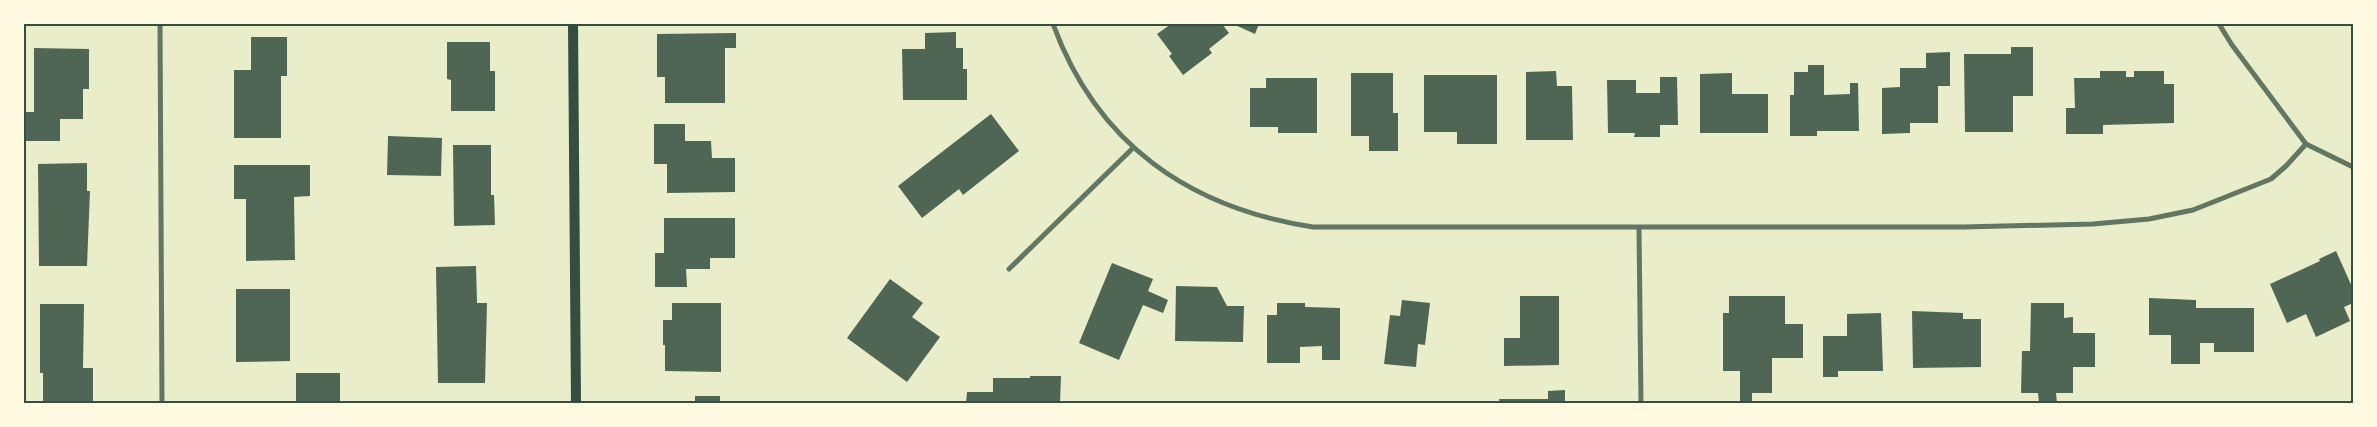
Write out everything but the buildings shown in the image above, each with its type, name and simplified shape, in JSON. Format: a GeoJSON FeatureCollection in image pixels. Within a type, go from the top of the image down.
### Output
{"type":"FeatureCollection","features":[{"type":"Feature","properties":{"kind":"main road"},"geometry":{"type":"LineString","coordinates":[[573,24],[576,403]]}},
{"type":"Feature","properties":{"kind":"street"},"geometry":{"type":"LineString","coordinates":[[160,24],[162,403]]}},
{"type":"Feature","properties":{"kind":"street"},"geometry":{"type":"LineString","coordinates":[[1053,24],[1062,48],[1090,99],[1132,148],[1187,187],[1217,202],[1280,222],[1313,228],[1639,228],[2092,224],[2149,219],[2193,210],[2270,179],[2286,166],[2306,144]]}},
{"type":"Feature","properties":{"kind":"street"},"geometry":{"type":"LineString","coordinates":[[2219,24],[2232,45],[2306,144],[2353,167]]}},
{"type":"Feature","properties":{"kind":"street"},"geometry":{"type":"LineString","coordinates":[[1009,269],[1132,148]]}},
{"type":"Feature","properties":{"kind":"street"},"geometry":{"type":"LineString","coordinates":[[1639,228],[1641,403]]}}]}
